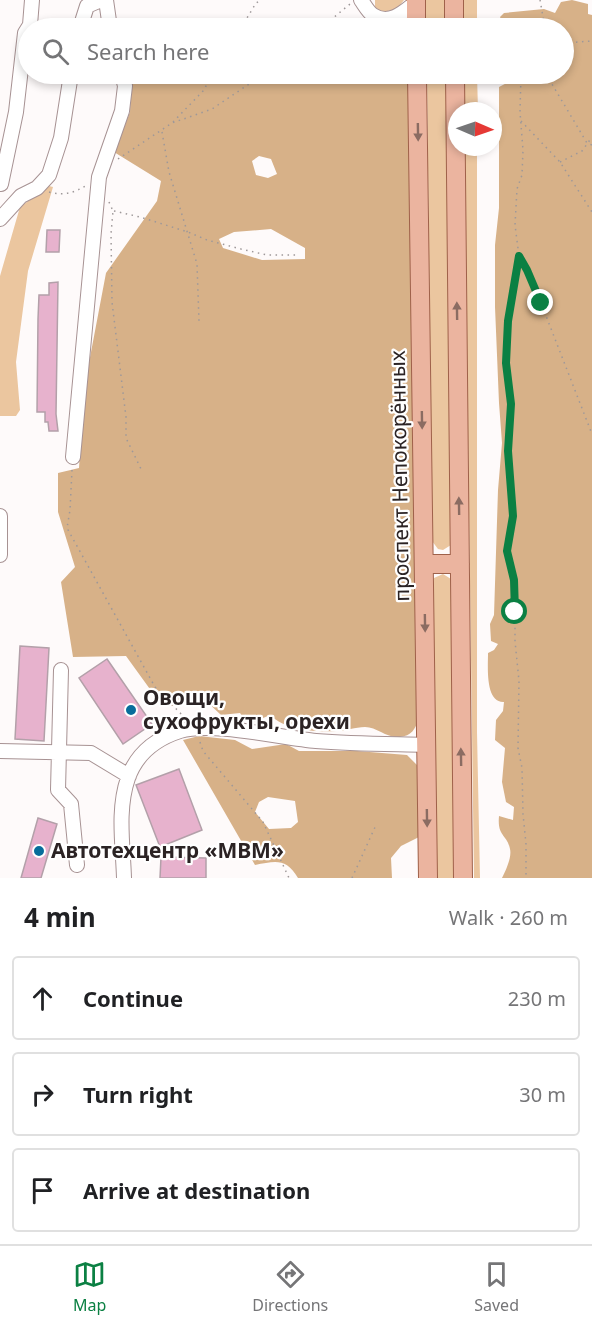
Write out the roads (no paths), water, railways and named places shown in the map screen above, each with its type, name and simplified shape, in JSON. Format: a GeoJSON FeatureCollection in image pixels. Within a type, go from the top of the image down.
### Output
{"type":"FeatureCollection","features":[{"type":"Feature","properties":{"kind":"main road"},"geometry":{"type":"LineString","coordinates":[[454,0],[454,18]]}},
{"type":"Feature","properties":{"kind":"main road"},"geometry":{"type":"LineString","coordinates":[[416,1],[416,18]]}},
{"type":"Feature","properties":{"kind":"main road","name":"проспект Непокорённых"},"geometry":{"type":"LineString","coordinates":[[417,84],[428,878]]}},
{"type":"Feature","properties":{"kind":"main road"},"geometry":{"type":"LineString","coordinates":[[455,84],[463,878]]}},
{"type":"Feature","properties":{"kind":"main road"},"geometry":{"type":"LineString","coordinates":[[424,564],[460,564]]}},
{"type":"Feature","properties":{"kind":"street"},"geometry":{"type":"LineString","coordinates":[[31,18],[32,0]]}},
{"type":"Feature","properties":{"kind":"street"},"geometry":{"type":"LineString","coordinates":[[83,18],[87,6],[100,0]]}},
{"type":"Feature","properties":{"kind":"street"},"geometry":{"type":"LineString","coordinates":[[106,0],[109,18]]}},
{"type":"Feature","properties":{"kind":"street"},"geometry":{"type":"LineString","coordinates":[[361,0],[373,15],[380,18]]}},
{"type":"Feature","properties":{"kind":"street"},"geometry":{"type":"LineString","coordinates":[[393,18],[416,1]]}},
{"type":"Feature","properties":{"kind":"street"},"geometry":{"type":"LineString","coordinates":[[1,184],[20,84]]}},
{"type":"Feature","properties":{"kind":"street"},"geometry":{"type":"LineString","coordinates":[[0,219],[21,196],[37,188],[49,174],[61,138],[69,84]]}},
{"type":"Feature","properties":{"kind":"street"},"geometry":{"type":"LineString","coordinates":[[73,456],[99,177],[122,111],[124,84]]}},
{"type":"Feature","properties":{"kind":"street"},"geometry":{"type":"LineString","coordinates":[[0,516],[0,555]]}},
{"type":"Feature","properties":{"kind":"street"},"geometry":{"type":"LineString","coordinates":[[61,670],[58,790],[71,804],[77,865]]}},
{"type":"Feature","properties":{"kind":"street"},"geometry":{"type":"LineString","coordinates":[[124,878],[121,804],[129,776],[141,754],[153,742],[181,730],[216,729],[317,741],[426,745]]}},
{"type":"Feature","properties":{"kind":"street"},"geometry":{"type":"LineString","coordinates":[[0,751],[91,753],[129,776]]}},
{"type":"Feature","properties":{"kind":"place","name":"Овощи, сухофрукты, орехи"},"geometry":{"type":"Point","coordinates":[131,710]}},
{"type":"Feature","properties":{"kind":"place","name":"Автотехцентр «МВМ»"},"geometry":{"type":"Point","coordinates":[39,851]}}]}
